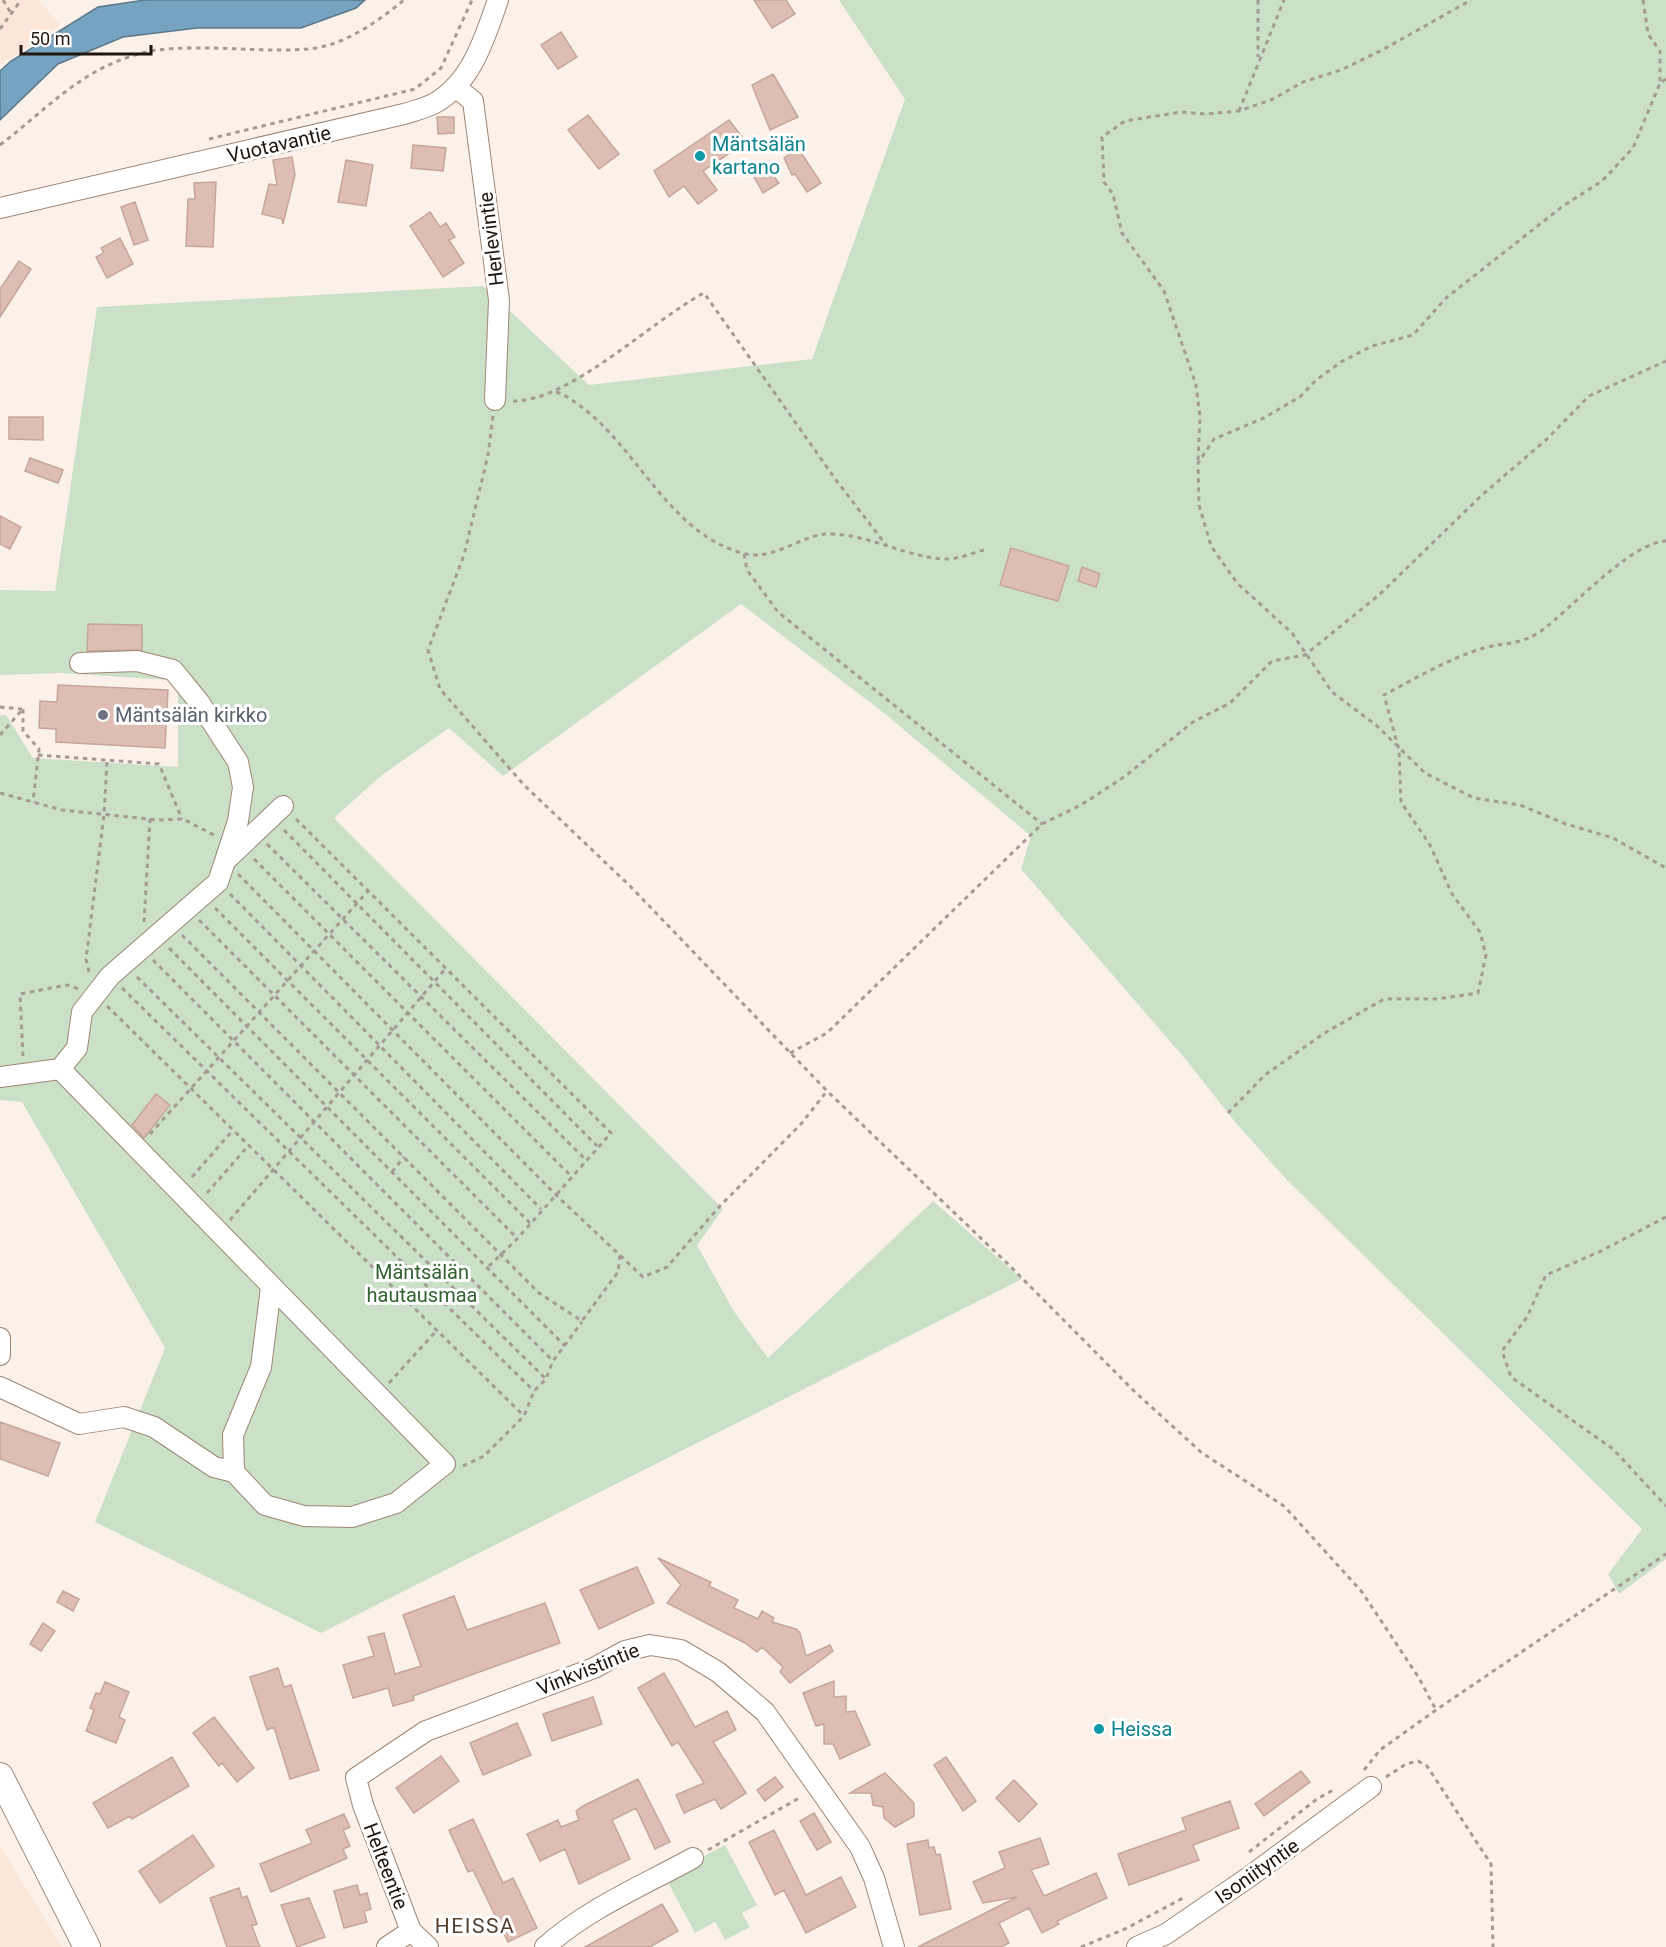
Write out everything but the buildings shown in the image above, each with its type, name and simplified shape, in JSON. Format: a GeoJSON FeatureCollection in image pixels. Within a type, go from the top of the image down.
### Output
{"type":"FeatureCollection","features":[{"type":"Feature","properties":{"kind":"main road"},"geometry":{"type":"LineString","coordinates":[[0,1776],[87,1947]]}},
{"type":"Feature","properties":{"kind":"street","name":"Vuotavantie"},"geometry":{"type":"LineString","coordinates":[[0,207],[404,114],[435,102],[455,87],[480,51],[498,0]]}},
{"type":"Feature","properties":{"kind":"street","name":"Herlevintie"},"geometry":{"type":"LineString","coordinates":[[455,87],[473,100],[493,243],[498,300],[495,400]]}},
{"type":"Feature","properties":{"kind":"street"},"geometry":{"type":"LineString","coordinates":[[0,1077],[60,1069],[77,1048],[82,1012],[95,994],[117,970],[218,882],[238,821],[243,787],[238,762],[199,702],[173,670],[137,662],[80,663]]}},
{"type":"Feature","properties":{"kind":"street"},"geometry":{"type":"LineString","coordinates":[[225,861],[278,812]]}},
{"type":"Feature","properties":{"kind":"street"},"geometry":{"type":"LineString","coordinates":[[0,1387],[79,1424],[124,1417],[154,1427],[214,1467],[234,1472],[265,1505],[303,1516],[352,1517],[396,1503],[445,1464],[60,1069]]}},
{"type":"Feature","properties":{"kind":"street"},"geometry":{"type":"LineString","coordinates":[[234,1472],[233,1435],[261,1367],[271,1287]]}},
{"type":"Feature","properties":{"kind":"street"},"geometry":{"type":"LineString","coordinates":[[0,1338],[0,1355]]}},
{"type":"Feature","properties":{"kind":"street","name":"Vinkvistintie"},"geometry":{"type":"LineString","coordinates":[[357,1778],[426,1731],[594,1668],[625,1651],[650,1645],[681,1650],[718,1672],[765,1712],[860,1848],[874,1878],[894,1947]]}},
{"type":"Feature","properties":{"kind":"street","name":"Helteentie"},"geometry":{"type":"LineString","coordinates":[[357,1778],[363,1805],[411,1931],[428,1947]]}},
{"type":"Feature","properties":{"kind":"street","name":"Isoniityntie"},"geometry":{"type":"LineString","coordinates":[[1137,1947],[1166,1934],[1184,1922],[1364,1792]]}},
{"type":"Feature","properties":{"kind":"street"},"geometry":{"type":"LineString","coordinates":[[545,1947],[559,1934],[597,1911],[693,1858]]}},
{"type":"Feature","properties":{"kind":"street"},"geometry":{"type":"LineString","coordinates":[[387,1947],[411,1931]]}},
{"type":"Feature","properties":{"kind":"path"},"geometry":{"type":"LineString","coordinates":[[3,0],[11,13]]}},
{"type":"Feature","properties":{"kind":"path"},"geometry":{"type":"LineString","coordinates":[[0,29],[21,0]]}},
{"type":"Feature","properties":{"kind":"path"},"geometry":{"type":"LineString","coordinates":[[0,145],[41,114],[75,82],[101,67],[138,54],[188,48],[309,49],[354,36],[404,0]]}},
{"type":"Feature","properties":{"kind":"path"},"geometry":{"type":"LineString","coordinates":[[200,141],[415,89],[441,68],[472,0]]}},
{"type":"Feature","properties":{"kind":"path"},"geometry":{"type":"LineString","coordinates":[[1258,0],[1258,59]]}},
{"type":"Feature","properties":{"kind":"path"},"geometry":{"type":"LineString","coordinates":[[1239,111],[1258,59],[1284,0]]}},
{"type":"Feature","properties":{"kind":"path"},"geometry":{"type":"LineString","coordinates":[[1471,0],[1352,65],[1303,82],[1273,99],[1239,111],[1205,114],[1181,112],[1125,121],[1102,137],[1104,182],[1113,194],[1122,233],[1164,291],[1196,385],[1200,417],[1199,505],[1211,546],[1237,583],[1292,633],[1332,692],[1376,725],[1399,750],[1425,772],[1474,798],[1520,805],[1566,824],[1613,838],[1666,862]]}},
{"type":"Feature","properties":{"kind":"path"},"geometry":{"type":"LineString","coordinates":[[1198,463],[1214,439],[1264,418],[1301,396],[1316,380],[1341,362],[1372,346],[1413,336],[1446,298],[1563,206],[1602,181],[1633,148],[1660,83],[1660,51],[1648,34],[1643,0]]}},
{"type":"Feature","properties":{"kind":"path"},"geometry":{"type":"LineString","coordinates":[[1660,83],[1666,79]]}},
{"type":"Feature","properties":{"kind":"path"},"geometry":{"type":"LineString","coordinates":[[886,545],[836,480],[704,293],[678,307],[556,392],[519,401],[495,400],[488,455],[464,555],[428,650],[440,689],[524,785],[630,886],[827,1091],[1009,1265],[1160,1415],[1202,1453],[1284,1506],[1362,1592],[1419,1678],[1437,1710]]}},
{"type":"Feature","properties":{"kind":"path"},"geometry":{"type":"LineString","coordinates":[[790,1053],[827,1033],[1042,824],[1081,805],[1124,777],[1193,722],[1230,703],[1272,661],[1305,655],[1378,595],[1589,396],[1666,361]]}},
{"type":"Feature","properties":{"kind":"path"},"geometry":{"type":"LineString","coordinates":[[556,392],[564,394],[600,422],[671,506],[714,543],[744,554],[759,555],[794,546],[824,534],[862,537],[946,559],[984,550]]}},
{"type":"Feature","properties":{"kind":"path"},"geometry":{"type":"LineString","coordinates":[[1228,1113],[1265,1075],[1323,1034],[1384,999],[1437,999],[1478,993],[1486,955],[1480,932],[1452,894],[1430,845],[1401,802],[1399,750],[1384,695],[1484,648],[1521,643],[1541,631],[1609,572],[1654,541],[1666,541]]}},
{"type":"Feature","properties":{"kind":"path"},"geometry":{"type":"LineString","coordinates":[[744,554],[747,570],[778,612],[1042,824]]}},
{"type":"Feature","properties":{"kind":"path"},"geometry":{"type":"LineString","coordinates":[[0,708],[23,709]]}},
{"type":"Feature","properties":{"kind":"path"},"geometry":{"type":"LineString","coordinates":[[0,735],[23,709]]}},
{"type":"Feature","properties":{"kind":"path"},"geometry":{"type":"LineString","coordinates":[[23,709],[24,731],[39,749],[33,802]]}},
{"type":"Feature","properties":{"kind":"path"},"geometry":{"type":"LineString","coordinates":[[38,755],[159,764],[183,819]]}},
{"type":"Feature","properties":{"kind":"path"},"geometry":{"type":"LineString","coordinates":[[95,994],[86,959],[104,815],[107,760]]}},
{"type":"Feature","properties":{"kind":"path"},"geometry":{"type":"LineString","coordinates":[[0,793],[62,810],[150,819],[183,819],[218,837],[223,846],[225,861],[556,1195],[643,1277],[667,1267],[719,1208],[794,1132],[827,1091]]}},
{"type":"Feature","properties":{"kind":"path"},"geometry":{"type":"LineString","coordinates":[[278,812],[368,891],[611,1133],[597,1146],[517,1239],[487,1268]]}},
{"type":"Feature","properties":{"kind":"path"},"geometry":{"type":"LineString","coordinates":[[278,812],[435,982],[597,1146]]}},
{"type":"Feature","properties":{"kind":"path"},"geometry":{"type":"LineString","coordinates":[[150,819],[142,949],[553,1361]]}},
{"type":"Feature","properties":{"kind":"path"},"geometry":{"type":"LineString","coordinates":[[249,840],[421,997],[586,1160]]}},
{"type":"Feature","properties":{"kind":"path"},"geometry":{"type":"LineString","coordinates":[[249,840],[408,1013],[572,1177]]}},
{"type":"Feature","properties":{"kind":"path"},"geometry":{"type":"LineString","coordinates":[[1650,856],[1666,868]]}},
{"type":"Feature","properties":{"kind":"path"},"geometry":{"type":"LineString","coordinates":[[218,882],[542,1209]]}},
{"type":"Feature","properties":{"kind":"path"},"geometry":{"type":"LineString","coordinates":[[137,1149],[368,891]]}},
{"type":"Feature","properties":{"kind":"path"},"geometry":{"type":"LineString","coordinates":[[203,896],[530,1223]]}},
{"type":"Feature","properties":{"kind":"path"},"geometry":{"type":"LineString","coordinates":[[187,908],[517,1239]]}},
{"type":"Feature","properties":{"kind":"path"},"geometry":{"type":"LineString","coordinates":[[163,930],[259,1012],[539,1293],[582,1321]]}},
{"type":"Feature","properties":{"kind":"path"},"geometry":{"type":"LineString","coordinates":[[163,930],[246,1026],[565,1346]]}},
{"type":"Feature","properties":{"kind":"path"},"geometry":{"type":"LineString","coordinates":[[218,1233],[446,968]]}},
{"type":"Feature","properties":{"kind":"path"},"geometry":{"type":"LineString","coordinates":[[117,970],[546,1379]]}},
{"type":"Feature","properties":{"kind":"path"},"geometry":{"type":"LineString","coordinates":[[117,970],[534,1391]]}},
{"type":"Feature","properties":{"kind":"path"},"geometry":{"type":"LineString","coordinates":[[24,1074],[20,994],[67,985],[95,994],[524,1416]]}},
{"type":"Feature","properties":{"kind":"path"},"geometry":{"type":"LineString","coordinates":[[179,1192],[233,1130]]}},
{"type":"Feature","properties":{"kind":"path"},"geometry":{"type":"LineString","coordinates":[[194,1208],[249,1145]]}},
{"type":"Feature","properties":{"kind":"path"},"geometry":{"type":"LineString","coordinates":[[392,1172],[404,1157]]}},
{"type":"Feature","properties":{"kind":"path"},"geometry":{"type":"LineString","coordinates":[[1666,1217],[1601,1251],[1546,1275],[1527,1317],[1502,1351],[1511,1377],[1612,1449],[1666,1506]]}},
{"type":"Feature","properties":{"kind":"path"},"geometry":{"type":"LineString","coordinates":[[445,1464],[456,1469],[484,1456],[524,1416],[534,1391],[546,1379],[553,1361],[618,1272],[620,1254]]}},
{"type":"Feature","properties":{"kind":"path"},"geometry":{"type":"LineString","coordinates":[[377,1395],[437,1330]]}},
{"type":"Feature","properties":{"kind":"path"},"geometry":{"type":"LineString","coordinates":[[1493,1947],[1491,1864],[1427,1766],[1418,1761],[1406,1764],[1364,1792],[1358,1777],[1380,1750],[1666,1554]]}},
{"type":"Feature","properties":{"kind":"path"},"geometry":{"type":"LineString","coordinates":[[693,1858],[818,1787]]}},
{"type":"Feature","properties":{"kind":"path"},"geometry":{"type":"LineString","coordinates":[[1244,1856],[1317,1799],[1337,1788]]}},
{"type":"Feature","properties":{"kind":"path"},"geometry":{"type":"LineString","coordinates":[[1081,1947],[1125,1929],[1187,1896]]}},
{"type":"Feature","properties":{"kind":"shaded area"},"geometry":{"type":"Polygon","coordinates":[[[0,0],[39,0],[60,25],[0,65],[0,0]]]}},
{"type":"Feature","properties":{"kind":"shaded area"},"geometry":{"type":"Polygon","coordinates":[[[0,1846],[62,1947],[0,1947],[0,1846]]]}},
{"type":"Feature","properties":{"kind":"green space","name":"Mäntsälän hautausmaa"},"geometry":{"type":"Polygon","coordinates":[[[839,0],[1666,0],[1666,1559],[1619,1594],[1608,1574],[1642,1529],[1288,1181],[1235,1122],[1187,1061],[1021,869],[1031,836],[884,713],[741,604],[503,776],[449,728],[382,775],[334,818],[723,1209],[697,1245],[735,1313],[768,1358],[933,1201],[1022,1279],[321,1633],[95,1522],[165,1348],[22,1102],[0,1100],[0,715],[6,715],[33,758],[178,767],[178,685],[169,680],[60,673],[0,675],[0,590],[55,591],[97,307],[483,286],[589,385],[812,359],[905,99],[839,0]]]}},
{"type":"Feature","properties":{"kind":"green space"},"geometry":{"type":"Polygon","coordinates":[[[725,1845],[757,1905],[742,1913],[750,1927],[725,1940],[715,1922],[695,1933],[665,1877],[725,1845]]]}},
{"type":"Feature","properties":{"kind":"water"},"geometry":{"type":"Polygon","coordinates":[[[145,0],[365,0],[356,8],[301,28],[197,28],[123,37],[58,64],[0,120],[0,71],[11,61],[98,7],[145,0]]]}},
{"type":"Feature","properties":{"kind":"place","name":"Mäntsälän kartano"},"geometry":{"type":"Point","coordinates":[700,156]}},
{"type":"Feature","properties":{"kind":"place","name":"Mäntsälän kirkko"},"geometry":{"type":"Point","coordinates":[103,715]}},
{"type":"Feature","properties":{"kind":"place","name":"Heissa"},"geometry":{"type":"Point","coordinates":[1099,1729]}},
{"type":"Feature","properties":{"kind":"district","name":"HEISSA"},"geometry":{"type":"Point","coordinates":[475,1926]}}]}
